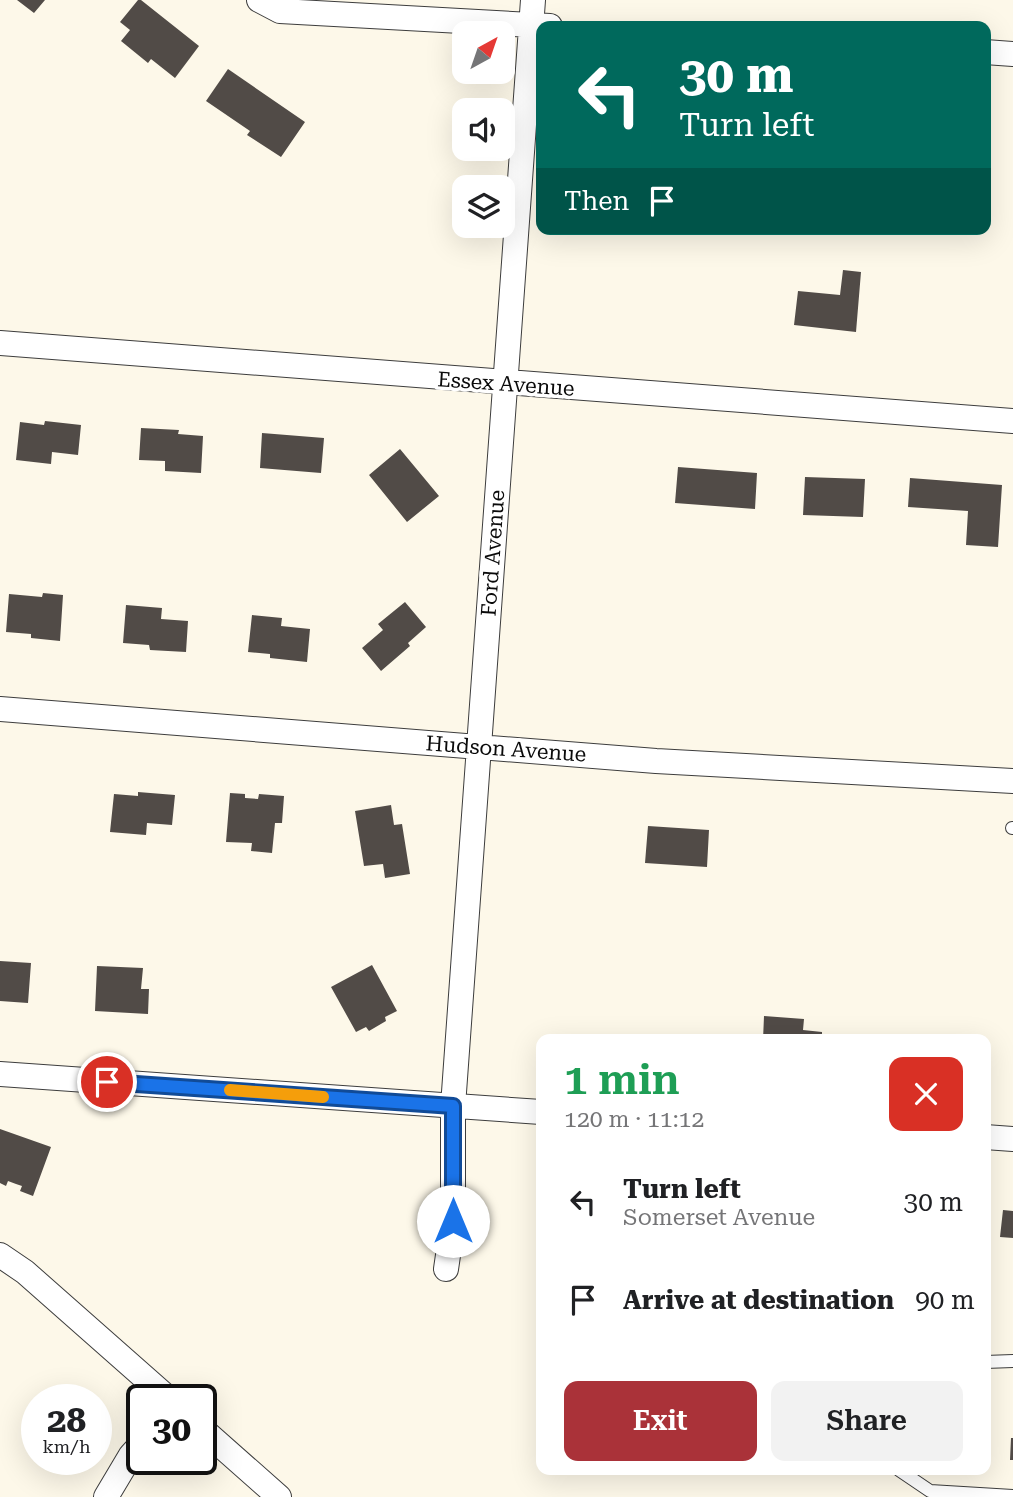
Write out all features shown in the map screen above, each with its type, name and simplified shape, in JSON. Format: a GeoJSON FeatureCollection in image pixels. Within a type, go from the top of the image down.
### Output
{"type":"FeatureCollection","features":[{"type":"Feature","properties":{"kind":"street"},"geometry":{"type":"LineString","coordinates":[[258,0],[280,11],[536,26]]}},
{"type":"Feature","properties":{"kind":"street","name":"Ford Avenue"},"geometry":{"type":"LineString","coordinates":[[533,0],[539,21]]}},
{"type":"Feature","properties":{"kind":"street"},"geometry":{"type":"LineString","coordinates":[[991,52],[1013,54]]}},
{"type":"Feature","properties":{"kind":"street","name":"Ford Avenue"},"geometry":{"type":"LineString","coordinates":[[446,1269],[453,1221],[453,1106],[505,384],[536,76]]}},
{"type":"Feature","properties":{"kind":"street","name":"Essex Avenue"},"geometry":{"type":"LineString","coordinates":[[0,343],[505,384],[1013,421]]}},
{"type":"Feature","properties":{"kind":"street","name":"Hudson Avenue"},"geometry":{"type":"LineString","coordinates":[[0,709],[656,761],[1013,781]]}},
{"type":"Feature","properties":{"kind":"street"},"geometry":{"type":"LineString","coordinates":[[0,1074],[536,1112]]}},
{"type":"Feature","properties":{"kind":"street"},"geometry":{"type":"LineString","coordinates":[[991,1137],[1013,1139]]}},
{"type":"Feature","properties":{"kind":"street"},"geometry":{"type":"LineString","coordinates":[[0,1255],[25,1272],[152,1384]]}},
{"type":"Feature","properties":{"kind":"street"},"geometry":{"type":"LineString","coordinates":[[217,1441],[279,1497]]}},
{"type":"Feature","properties":{"kind":"street"},"geometry":{"type":"LineString","coordinates":[[106,1497],[126,1463]]}},
{"type":"Feature","properties":{"kind":"lane"},"geometry":{"type":"LineString","coordinates":[[991,1362],[1013,1361]]}},
{"type":"Feature","properties":{"kind":"lane"},"geometry":{"type":"LineString","coordinates":[[906,1475],[930,1491],[1013,1496]]}},
{"type":"Feature","properties":{"kind":"building"},"geometry":{"type":"Polygon","coordinates":[[[17,0],[45,0],[34,13],[17,0]]]}},
{"type":"Feature","properties":{"kind":"building"},"geometry":{"type":"Polygon","coordinates":[[[138,0],[199,46],[175,78],[151,59],[148,63],[121,41],[130,30],[120,22],[138,0]]]}},
{"type":"Feature","properties":{"kind":"building"},"geometry":{"type":"Polygon","coordinates":[[[228,69],[305,122],[281,157],[247,135],[250,131],[206,101],[228,69]]]}},
{"type":"Feature","properties":{"kind":"building"},"geometry":{"type":"Polygon","coordinates":[[[843,270],[861,272],[856,332],[794,325],[798,291],[840,295],[843,270]]]}},
{"type":"Feature","properties":{"kind":"building"},"geometry":{"type":"Polygon","coordinates":[[[45,421],[81,425],[78,455],[52,452],[51,464],[16,460],[20,422],[44,425],[45,421]]]}},
{"type":"Feature","properties":{"kind":"building"},"geometry":{"type":"Polygon","coordinates":[[[141,428],[179,430],[178,434],[203,436],[201,473],[165,471],[165,461],[139,460],[141,428]]]}},
{"type":"Feature","properties":{"kind":"building"},"geometry":{"type":"Polygon","coordinates":[[[262,433],[324,438],[321,473],[260,468],[262,433]]]}},
{"type":"Feature","properties":{"kind":"building"},"geometry":{"type":"Polygon","coordinates":[[[400,449],[439,496],[407,522],[369,475],[400,449]]]}},
{"type":"Feature","properties":{"kind":"building"},"geometry":{"type":"Polygon","coordinates":[[[678,467],[757,473],[755,509],[675,503],[678,467]]]}},
{"type":"Feature","properties":{"kind":"building"},"geometry":{"type":"Polygon","coordinates":[[[805,477],[865,479],[863,517],[803,515],[805,477]]]}},
{"type":"Feature","properties":{"kind":"building"},"geometry":{"type":"Polygon","coordinates":[[[910,478],[1002,485],[998,547],[966,545],[968,511],[908,507],[910,478]]]}},
{"type":"Feature","properties":{"kind":"building"},"geometry":{"type":"Polygon","coordinates":[[[43,593],[63,595],[60,641],[31,638],[31,634],[6,632],[9,594],[42,597],[43,593]]]}},
{"type":"Feature","properties":{"kind":"building"},"geometry":{"type":"Polygon","coordinates":[[[405,602],[426,627],[408,643],[410,646],[381,671],[362,648],[383,630],[378,624],[405,602]]]}},
{"type":"Feature","properties":{"kind":"building"},"geometry":{"type":"Polygon","coordinates":[[[126,605],[162,608],[161,619],[188,621],[186,652],[150,650],[149,645],[123,643],[126,605]]]}},
{"type":"Feature","properties":{"kind":"building"},"geometry":{"type":"Polygon","coordinates":[[[252,615],[282,618],[281,626],[310,629],[307,662],[270,658],[270,654],[248,652],[252,615]]]}},
{"type":"Feature","properties":{"kind":"building"},"geometry":{"type":"Polygon","coordinates":[[[138,792],[175,795],[172,825],[147,823],[146,835],[110,832],[114,794],[138,796],[138,792]]]}},
{"type":"Feature","properties":{"kind":"building"},"geometry":{"type":"Polygon","coordinates":[[[230,793],[245,794],[245,798],[258,799],[259,794],[284,796],[282,823],[275,823],[272,853],[251,851],[252,843],[226,842],[230,793]]]}},
{"type":"Feature","properties":{"kind":"building"},"geometry":{"type":"Polygon","coordinates":[[[391,805],[394,825],[402,824],[410,874],[385,878],[383,864],[364,866],[355,811],[391,805]]]}},
{"type":"Feature","properties":{"kind":"building"},"geometry":{"type":"Polygon","coordinates":[[[648,826],[709,830],[707,867],[645,863],[648,826]]]}},
{"type":"Feature","properties":{"kind":"building"},"geometry":{"type":"Polygon","coordinates":[[[0,961],[31,963],[28,1003],[0,1001],[0,961]]]}},
{"type":"Feature","properties":{"kind":"building"},"geometry":{"type":"Polygon","coordinates":[[[372,965],[397,1011],[369,1031],[366,1027],[356,1032],[331,987],[372,965]]]}},
{"type":"Feature","properties":{"kind":"building"},"geometry":{"type":"Polygon","coordinates":[[[97,966],[143,968],[141,989],[149,989],[148,1014],[95,1011],[97,966]]]}},
{"type":"Feature","properties":{"kind":"building"},"geometry":{"type":"Polygon","coordinates":[[[764,1016],[804,1019],[803,1030],[822,1032],[822,1034],[763,1034],[764,1016]]]}},
{"type":"Feature","properties":{"kind":"building"},"geometry":{"type":"Polygon","coordinates":[[[0,1129],[51,1147],[33,1196],[20,1191],[22,1186],[8,1181],[6,1186],[0,1183],[0,1129]]]}},
{"type":"Feature","properties":{"kind":"building"},"geometry":{"type":"Polygon","coordinates":[[[1003,1210],[1013,1211],[1013,1238],[1000,1237],[1003,1210]]]}},
{"type":"Feature","properties":{"kind":"building"},"geometry":{"type":"Polygon","coordinates":[[[1013,1438],[1013,1460],[1010,1460],[1013,1438]]]}},
{"type":"Feature","properties":{"kind":"slow traffic"},"geometry":{"type":"LineString","coordinates":[[230,1090],[323,1097]]}},
{"type":"Feature","properties":{"kind":"route"},"geometry":{"type":"LineString","coordinates":[[107,1082],[453,1106],[453,1221]]}}]}
